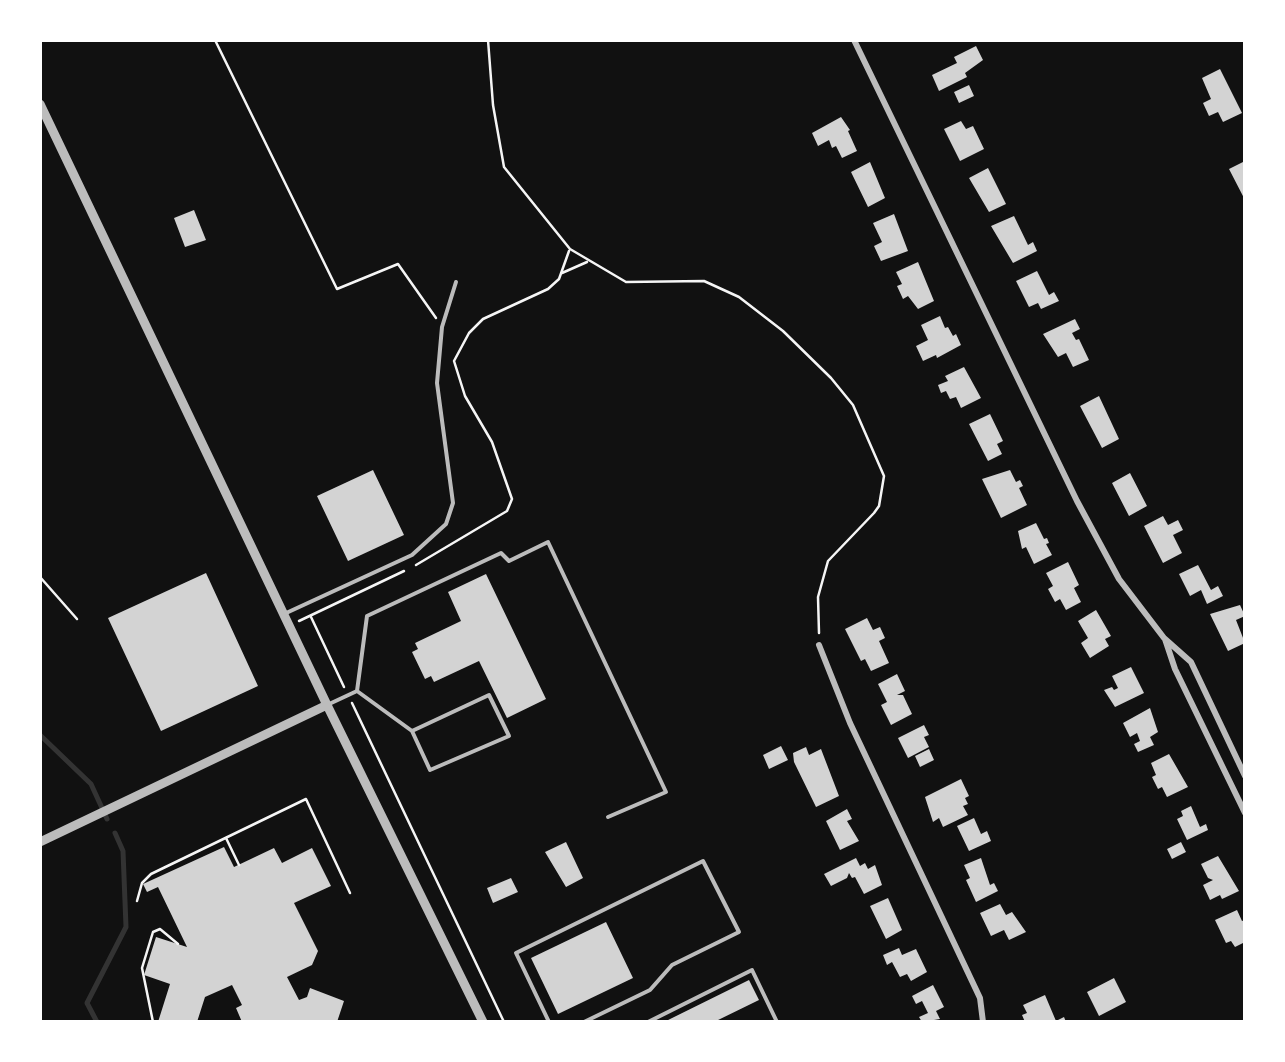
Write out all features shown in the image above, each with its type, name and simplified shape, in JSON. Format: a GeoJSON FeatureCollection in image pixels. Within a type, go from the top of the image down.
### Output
{"type":"FeatureCollection","features":[{"type":"Feature","properties":{"kind":"street"},"geometry":{"type":"LineString","coordinates":[[854,40],[1077,501],[1120,579],[1164,638],[1191,662],[1245,776]]}},
{"type":"Feature","properties":{"kind":"street"},"geometry":{"type":"LineString","coordinates":[[40,104],[326,705],[483,1022]]}},
{"type":"Feature","properties":{"kind":"street"},"geometry":{"type":"LineString","coordinates":[[1164,638],[1245,814]]}},
{"type":"Feature","properties":{"kind":"street"},"geometry":{"type":"LineString","coordinates":[[819,645],[850,723],[980,998],[983,1022]]}},
{"type":"Feature","properties":{"kind":"street"},"geometry":{"type":"LineString","coordinates":[[40,842],[326,705]]}},
{"type":"Feature","properties":{"kind":"lane"},"geometry":{"type":"LineString","coordinates":[[284,614],[412,556],[446,524],[453,503],[437,383],[442,327],[456,282]]}},
{"type":"Feature","properties":{"kind":"lane"},"geometry":{"type":"LineString","coordinates":[[357,691],[367,616],[500,553],[509,561],[548,542],[666,792],[608,817]]}},
{"type":"Feature","properties":{"kind":"lane"},"geometry":{"type":"LineString","coordinates":[[326,705],[357,691]]}},
{"type":"Feature","properties":{"kind":"lane"},"geometry":{"type":"LineString","coordinates":[[357,691],[412,732],[430,770],[509,736],[490,695],[412,732]]}},
{"type":"Feature","properties":{"kind":"lane"},"geometry":{"type":"LineString","coordinates":[[549,1022],[516,953],[703,860],[739,932],[672,964],[650,990],[588,1021]]}},
{"type":"Feature","properties":{"kind":"lane"},"geometry":{"type":"LineString","coordinates":[[648,1022],[752,970],[778,1022]]}},
{"type":"Feature","properties":{"kind":"path"},"geometry":{"type":"LineString","coordinates":[[215,40],[337,289],[398,264],[442,327]]}},
{"type":"Feature","properties":{"kind":"path"},"geometry":{"type":"LineString","coordinates":[[488,40],[493,105],[504,167],[570,249],[626,282],[704,280],[739,297],[783,331],[832,378],[853,405],[884,476],[879,506],[828,562],[818,597],[819,645]]}},
{"type":"Feature","properties":{"kind":"path"},"geometry":{"type":"LineString","coordinates":[[561,273],[588,262]]}},
{"type":"Feature","properties":{"kind":"path"},"geometry":{"type":"LineString","coordinates":[[40,577],[78,619]]}},
{"type":"Feature","properties":{"kind":"path"},"geometry":{"type":"LineString","coordinates":[[310,616],[504,1022]]}},
{"type":"Feature","properties":{"kind":"path"},"geometry":{"type":"LineString","coordinates":[[138,901],[142,883],[151,874],[306,799],[350,892]]}},
{"type":"Feature","properties":{"kind":"path"},"geometry":{"type":"LineString","coordinates":[[226,837],[239,864]]}},
{"type":"Feature","properties":{"kind":"path"},"geometry":{"type":"LineString","coordinates":[[152,1022],[142,968],[152,932],[160,928],[178,944]]}},
{"type":"Feature","properties":{"kind":"building"},"geometry":{"type":"Polygon","coordinates":[[[976,46],[983,60],[965,73],[967,77],[939,91],[932,75],[957,63],[954,57],[976,46]]]}},
{"type":"Feature","properties":{"kind":"building"},"geometry":{"type":"Polygon","coordinates":[[[1220,69],[1242,113],[1223,122],[1218,112],[1209,116],[1203,103],[1211,99],[1202,78],[1220,69]]]}},
{"type":"Feature","properties":{"kind":"building"},"geometry":{"type":"Polygon","coordinates":[[[969,85],[974,96],[959,103],[954,92],[969,85]]]}},
{"type":"Feature","properties":{"kind":"building"},"geometry":{"type":"Polygon","coordinates":[[[841,117],[857,151],[842,158],[829,140],[818,146],[812,133],[841,117]]]}},
{"type":"Feature","properties":{"kind":"building"},"geometry":{"type":"Polygon","coordinates":[[[961,121],[966,129],[973,126],[984,149],[960,161],[944,129],[961,121]]]}},
{"type":"Feature","properties":{"kind":"building"},"geometry":{"type":"Polygon","coordinates":[[[1245,161],[1245,200],[1229,169],[1245,161]]]}},
{"type":"Feature","properties":{"kind":"building"},"geometry":{"type":"Polygon","coordinates":[[[870,162],[885,198],[868,207],[851,172],[870,162]]]}},
{"type":"Feature","properties":{"kind":"building"},"geometry":{"type":"Polygon","coordinates":[[[988,168],[1006,204],[989,212],[969,178],[988,168]]]}},
{"type":"Feature","properties":{"kind":"building"},"geometry":{"type":"Polygon","coordinates":[[[194,210],[206,240],[185,247],[174,218],[194,210]]]}},
{"type":"Feature","properties":{"kind":"building"},"geometry":{"type":"Polygon","coordinates":[[[894,214],[908,251],[881,261],[874,246],[882,242],[873,223],[894,214]]]}},
{"type":"Feature","properties":{"kind":"building"},"geometry":{"type":"Polygon","coordinates":[[[1014,216],[1028,245],[1033,242],[1037,251],[1013,263],[991,226],[1014,216]]]}},
{"type":"Feature","properties":{"kind":"building"},"geometry":{"type":"Polygon","coordinates":[[[918,262],[934,301],[918,309],[908,296],[903,299],[896,272],[918,262]]]}},
{"type":"Feature","properties":{"kind":"building"},"geometry":{"type":"Polygon","coordinates":[[[1037,271],[1049,295],[1054,292],[1059,301],[1041,309],[1038,303],[1029,307],[1016,281],[1037,271]]]}},
{"type":"Feature","properties":{"kind":"building"},"geometry":{"type":"Polygon","coordinates":[[[940,316],[961,345],[923,361],[916,346],[928,340],[921,325],[940,316]]]}},
{"type":"Feature","properties":{"kind":"building"},"geometry":{"type":"Polygon","coordinates":[[[1075,319],[1080,329],[1072,333],[1089,360],[1073,367],[1066,353],[1058,357],[1043,334],[1075,319]]]}},
{"type":"Feature","properties":{"kind":"building"},"geometry":{"type":"Polygon","coordinates":[[[964,367],[981,398],[961,408],[956,397],[950,399],[946,391],[941,393],[938,385],[948,381],[945,376],[964,367]]]}},
{"type":"Feature","properties":{"kind":"building"},"geometry":{"type":"Polygon","coordinates":[[[1099,396],[1119,439],[1102,448],[1080,406],[1099,396]]]}},
{"type":"Feature","properties":{"kind":"building"},"geometry":{"type":"Polygon","coordinates":[[[990,414],[1003,441],[997,444],[1002,454],[988,461],[969,424],[990,414]]]}},
{"type":"Feature","properties":{"kind":"building"},"geometry":{"type":"Polygon","coordinates":[[[373,470],[404,535],[348,561],[317,496],[373,470]]]}},
{"type":"Feature","properties":{"kind":"building"},"geometry":{"type":"Polygon","coordinates":[[[1010,470],[1023,486],[1019,488],[1027,505],[1001,518],[982,479],[1010,470]]]}},
{"type":"Feature","properties":{"kind":"building"},"geometry":{"type":"Polygon","coordinates":[[[1130,473],[1147,506],[1129,516],[1112,483],[1130,473]]]}},
{"type":"Feature","properties":{"kind":"building"},"geometry":{"type":"Polygon","coordinates":[[[1163,516],[1168,525],[1178,520],[1183,530],[1173,535],[1182,553],[1163,563],[1144,526],[1163,516]]]}},
{"type":"Feature","properties":{"kind":"building"},"geometry":{"type":"Polygon","coordinates":[[[1036,523],[1044,539],[1047,538],[1052,555],[1034,564],[1026,547],[1022,549],[1018,531],[1036,523]]]}},
{"type":"Feature","properties":{"kind":"building"},"geometry":{"type":"Polygon","coordinates":[[[1068,562],[1079,585],[1074,588],[1081,602],[1066,610],[1060,599],[1055,602],[1046,573],[1068,562]]]}},
{"type":"Feature","properties":{"kind":"building"},"geometry":{"type":"Polygon","coordinates":[[[1198,565],[1211,590],[1218,586],[1223,596],[1207,604],[1201,590],[1190,596],[1179,574],[1198,565]]]}},
{"type":"Feature","properties":{"kind":"building"},"geometry":{"type":"Polygon","coordinates":[[[206,573],[258,686],[161,731],[108,618],[206,573]]]}},
{"type":"Feature","properties":{"kind":"building"},"geometry":{"type":"Polygon","coordinates":[[[486,574],[546,699],[507,718],[479,661],[434,682],[431,676],[425,679],[412,652],[418,649],[415,643],[461,621],[448,592],[486,574]]]}},
{"type":"Feature","properties":{"kind":"building"},"geometry":{"type":"Polygon","coordinates":[[[1240,605],[1245,616],[1236,620],[1245,643],[1228,651],[1210,614],[1240,605]]]}},
{"type":"Feature","properties":{"kind":"building"},"geometry":{"type":"Polygon","coordinates":[[[1096,610],[1111,636],[1105,639],[1109,646],[1090,658],[1081,643],[1088,638],[1078,621],[1096,610]]]}},
{"type":"Feature","properties":{"kind":"building"},"geometry":{"type":"Polygon","coordinates":[[[867,618],[873,630],[880,627],[885,638],[879,641],[889,663],[871,671],[865,659],[861,661],[845,629],[867,618]]]}},
{"type":"Feature","properties":{"kind":"building"},"geometry":{"type":"Polygon","coordinates":[[[1131,667],[1144,693],[1115,707],[1104,690],[1118,688],[1112,676],[1131,667]]]}},
{"type":"Feature","properties":{"kind":"building"},"geometry":{"type":"Polygon","coordinates":[[[897,674],[905,691],[897,695],[903,695],[912,714],[891,725],[881,705],[887,702],[878,684],[897,674]]]}},
{"type":"Feature","properties":{"kind":"building"},"geometry":{"type":"Polygon","coordinates":[[[1150,708],[1158,732],[1150,737],[1154,745],[1138,752],[1134,744],[1140,741],[1137,733],[1130,737],[1123,723],[1150,708]]]}},
{"type":"Feature","properties":{"kind":"building"},"geometry":{"type":"Polygon","coordinates":[[[924,725],[929,747],[908,758],[898,738],[924,725]]]}},
{"type":"Feature","properties":{"kind":"building"},"geometry":{"type":"Polygon","coordinates":[[[781,746],[788,760],[769,769],[763,755],[781,746]]]}},
{"type":"Feature","properties":{"kind":"building"},"geometry":{"type":"Polygon","coordinates":[[[806,747],[809,755],[821,749],[839,796],[816,807],[794,762],[793,753],[806,747]]]}},
{"type":"Feature","properties":{"kind":"building"},"geometry":{"type":"Polygon","coordinates":[[[929,749],[934,760],[920,767],[915,756],[929,749]]]}},
{"type":"Feature","properties":{"kind":"building"},"geometry":{"type":"Polygon","coordinates":[[[1169,754],[1188,787],[1167,797],[1152,777],[1156,775],[1151,763],[1169,754]]]}},
{"type":"Feature","properties":{"kind":"building"},"geometry":{"type":"Polygon","coordinates":[[[961,779],[969,796],[965,798],[968,804],[963,806],[968,815],[943,827],[939,818],[933,822],[925,797],[961,779]]]}},
{"type":"Feature","properties":{"kind":"building"},"geometry":{"type":"Polygon","coordinates":[[[1191,806],[1200,827],[1206,824],[1208,830],[1187,840],[1177,819],[1183,816],[1181,811],[1191,806]]]}},
{"type":"Feature","properties":{"kind":"building"},"geometry":{"type":"Polygon","coordinates":[[[847,809],[852,819],[847,821],[859,841],[840,850],[826,821],[847,809]]]}},
{"type":"Feature","properties":{"kind":"building"},"geometry":{"type":"Polygon","coordinates":[[[974,818],[981,834],[987,831],[991,841],[969,851],[957,826],[974,818]]]}},
{"type":"Feature","properties":{"kind":"building"},"geometry":{"type":"Polygon","coordinates":[[[566,842],[583,878],[566,887],[545,852],[566,842]]]}},
{"type":"Feature","properties":{"kind":"building"},"geometry":{"type":"Polygon","coordinates":[[[1181,842],[1186,852],[1172,859],[1167,849],[1181,842]]]}},
{"type":"Feature","properties":{"kind":"building"},"geometry":{"type":"Polygon","coordinates":[[[224,847],[234,867],[274,848],[282,863],[312,848],[331,886],[294,903],[318,951],[312,965],[287,977],[299,1000],[307,997],[310,988],[344,1001],[337,1022],[242,1022],[236,1008],[242,1005],[232,985],[205,997],[197,1022],[158,1022],[170,984],[144,975],[156,937],[187,947],[158,887],[147,892],[143,884],[224,847]]]}},
{"type":"Feature","properties":{"kind":"building"},"geometry":{"type":"Polygon","coordinates":[[[1218,856],[1239,891],[1210,900],[1203,885],[1213,880],[1201,864],[1218,856]]]}},
{"type":"Feature","properties":{"kind":"building"},"geometry":{"type":"Polygon","coordinates":[[[856,858],[860,866],[865,863],[868,869],[875,865],[882,885],[864,894],[849,873],[831,886],[824,874],[856,858]]]}},
{"type":"Feature","properties":{"kind":"building"},"geometry":{"type":"Polygon","coordinates":[[[981,858],[990,885],[994,883],[998,891],[976,902],[964,865],[981,858]]]}},
{"type":"Feature","properties":{"kind":"building"},"geometry":{"type":"Polygon","coordinates":[[[511,878],[518,892],[493,903],[487,888],[511,878]]]}},
{"type":"Feature","properties":{"kind":"building"},"geometry":{"type":"Polygon","coordinates":[[[888,898],[902,930],[886,939],[870,906],[888,898]]]}},
{"type":"Feature","properties":{"kind":"building"},"geometry":{"type":"Polygon","coordinates":[[[1000,904],[1006,915],[1012,912],[1026,932],[1009,940],[1004,930],[991,936],[980,913],[1000,904]]]}},
{"type":"Feature","properties":{"kind":"building"},"geometry":{"type":"Polygon","coordinates":[[[1237,910],[1245,920],[1245,942],[1235,947],[1231,941],[1226,943],[1215,920],[1237,910]]]}},
{"type":"Feature","properties":{"kind":"building"},"geometry":{"type":"Polygon","coordinates":[[[606,922],[633,978],[558,1014],[531,958],[606,922]]]}},
{"type":"Feature","properties":{"kind":"building"},"geometry":{"type":"Polygon","coordinates":[[[899,948],[902,955],[916,949],[927,972],[911,981],[907,974],[900,977],[883,955],[899,948]]]}},
{"type":"Feature","properties":{"kind":"building"},"geometry":{"type":"Polygon","coordinates":[[[1114,978],[1126,1002],[1099,1016],[1087,992],[1114,978]]]}},
{"type":"Feature","properties":{"kind":"building"},"geometry":{"type":"Polygon","coordinates":[[[749,980],[759,1000],[714,1022],[664,1022],[749,980]]]}},
{"type":"Feature","properties":{"kind":"building"},"geometry":{"type":"Polygon","coordinates":[[[933,985],[944,1007],[936,1011],[940,1019],[922,1022],[919,1017],[928,1013],[922,1001],[916,1004],[912,996],[933,985]]]}},
{"type":"Feature","properties":{"kind":"building"},"geometry":{"type":"Polygon","coordinates":[[[1045,995],[1056,1021],[1064,1017],[1066,1022],[1025,1022],[1022,1015],[1027,1013],[1023,1005],[1045,995]]]}},
{"type":"Feature","properties":{"kind":"waterway"},"geometry":{"type":"LineString","coordinates":[[40,735],[91,784],[107,819]]}},
{"type":"Feature","properties":{"kind":"waterway"},"geometry":{"type":"LineString","coordinates":[[97,1022],[87,1003],[126,927],[123,851],[115,833]]}}]}
